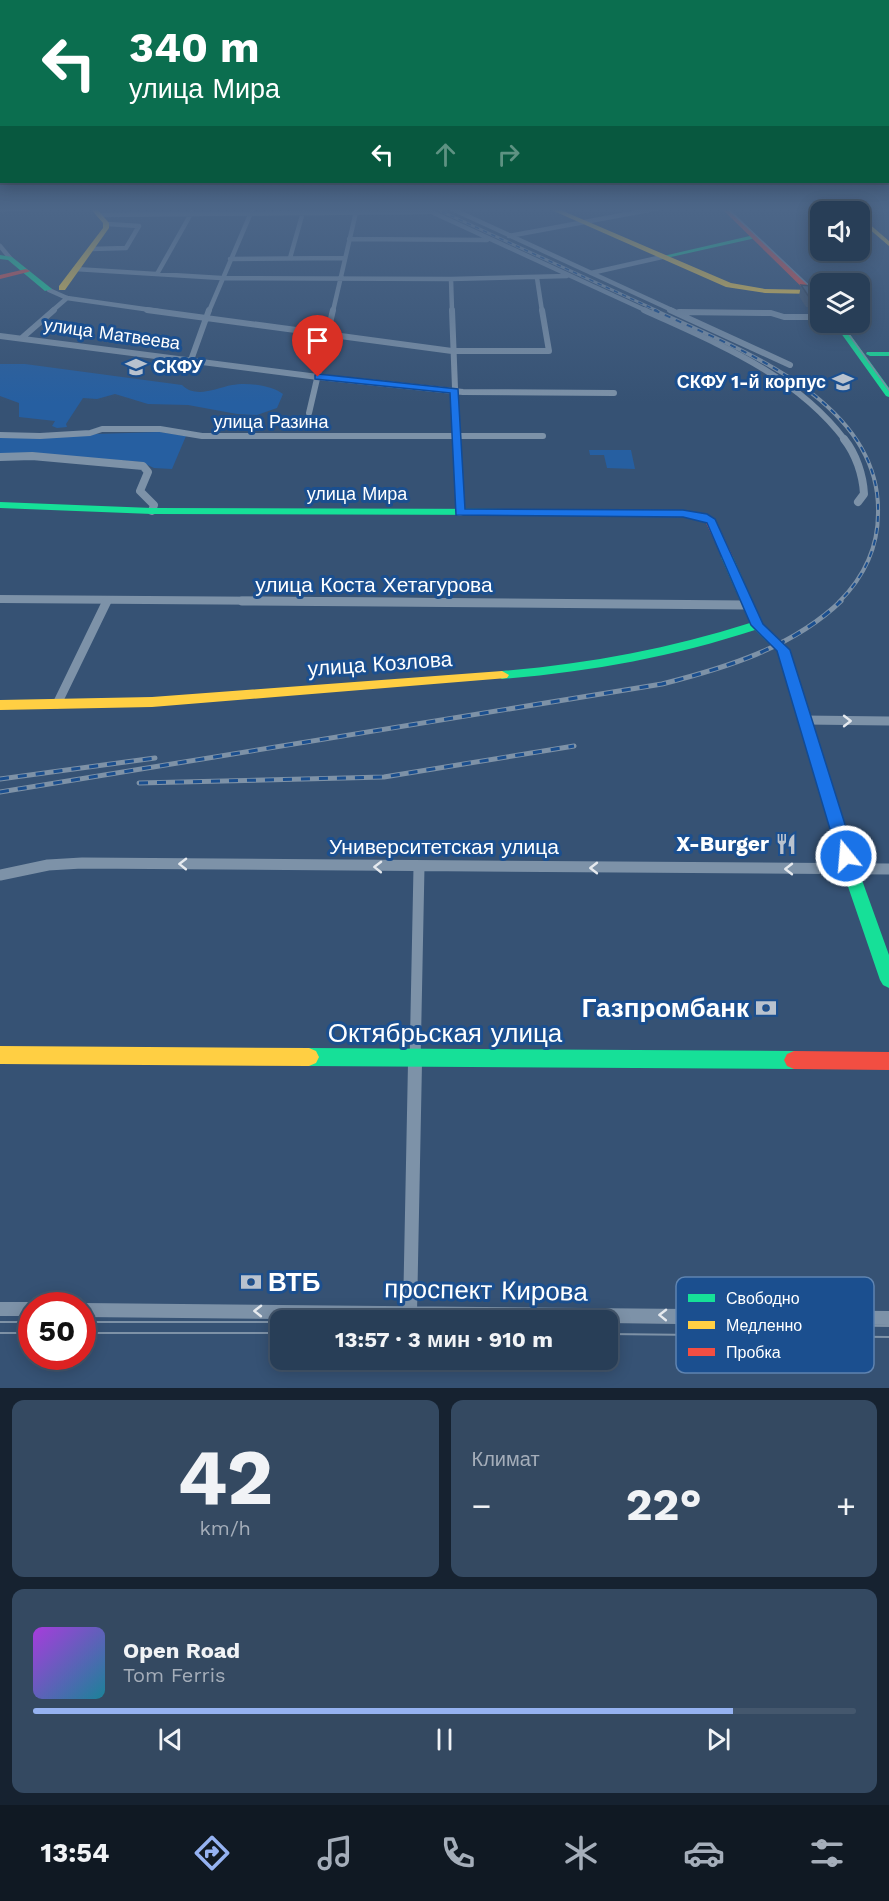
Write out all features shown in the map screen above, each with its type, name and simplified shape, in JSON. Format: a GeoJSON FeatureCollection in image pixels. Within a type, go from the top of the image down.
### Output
{"type":"FeatureCollection","features":[{"type":"Feature","properties":{"kind":"street"},"geometry":{"type":"LineString","coordinates":[[0,277],[18,273]]}},
{"type":"Feature","properties":{"kind":"street"},"geometry":{"type":"LineString","coordinates":[[29,273],[57,289],[207,318],[453,351],[549,351],[537,278]]}},
{"type":"Feature","properties":{"kind":"street"},"geometry":{"type":"LineString","coordinates":[[23,337],[57,289],[72,273]]}},
{"type":"Feature","properties":{"kind":"street"},"geometry":{"type":"LineString","coordinates":[[138,273],[221,278],[341,279],[567,276]]}},
{"type":"Feature","properties":{"kind":"street"},"geometry":{"type":"LineString","coordinates":[[192,360],[223,273]]}},
{"type":"Feature","properties":{"kind":"street"},"geometry":{"type":"LineString","coordinates":[[309,413],[342,273]]}},
{"type":"Feature","properties":{"kind":"street"},"geometry":{"type":"LineString","coordinates":[[560,273],[715,343],[791,385],[828,418],[851,448],[864,494],[858,502]]}},
{"type":"Feature","properties":{"kind":"street"},"geometry":{"type":"LineString","coordinates":[[591,273],[790,365]]}},
{"type":"Feature","properties":{"kind":"street"},"geometry":{"type":"LineString","coordinates":[[703,273],[746,289],[810,293]]}},
{"type":"Feature","properties":{"kind":"street"},"geometry":{"type":"LineString","coordinates":[[796,273],[810,285]]}},
{"type":"Feature","properties":{"kind":"street"},"geometry":{"type":"LineString","coordinates":[[798,273],[810,284]]}},
{"type":"Feature","properties":{"kind":"street"},"geometry":{"type":"LineString","coordinates":[[451,279],[460,512]]}},
{"type":"Feature","properties":{"kind":"street"},"geometry":{"type":"LineString","coordinates":[[676,312],[771,313],[810,317]]}},
{"type":"Feature","properties":{"kind":"street"},"geometry":{"type":"LineString","coordinates":[[845,333],[889,394]]}},
{"type":"Feature","properties":{"kind":"street"},"geometry":{"type":"LineString","coordinates":[[855,333],[889,379]]}},
{"type":"Feature","properties":{"kind":"street","name":"улица Матвеева"},"geometry":{"type":"LineString","coordinates":[[0,336],[23,337],[318,377],[455,391],[614,393]]}},
{"type":"Feature","properties":{"kind":"street"},"geometry":{"type":"LineString","coordinates":[[870,354],[889,354]]}},
{"type":"Feature","properties":{"kind":"street","name":"улица Разина"},"geometry":{"type":"LineString","coordinates":[[0,435],[40,436],[90,433],[102,429],[160,429],[202,436],[543,436]]}},
{"type":"Feature","properties":{"kind":"street"},"geometry":{"type":"LineString","coordinates":[[0,458],[32,456],[132,463],[143,466],[148,472],[140,491],[154,506],[152,511]]}},
{"type":"Feature","properties":{"kind":"street","name":"улица Мира"},"geometry":{"type":"LineString","coordinates":[[0,505],[152,511],[683,513],[703,516],[711,521],[747,605]]}},
{"type":"Feature","properties":{"kind":"street","name":"улица Коста Хетагурова"},"geometry":{"type":"LineString","coordinates":[[0,599],[747,605]]}},
{"type":"Feature","properties":{"kind":"street"},"geometry":{"type":"LineString","coordinates":[[57,704],[107,601]]}},
{"type":"Feature","properties":{"kind":"street"},"geometry":{"type":"LineString","coordinates":[[747,605],[758,625],[783,650],[850,869],[889,980]]}},
{"type":"Feature","properties":{"kind":"street","name":"улица Козлова"},"geometry":{"type":"LineString","coordinates":[[0,705],[164,701],[572,670],[623,664],[661,656],[758,625]]}},
{"type":"Feature","properties":{"kind":"street"},"geometry":{"type":"LineString","coordinates":[[804,720],[889,721]]}},
{"type":"Feature","properties":{"kind":"street","name":"Университетская улица"},"geometry":{"type":"LineString","coordinates":[[4,873],[82,863],[889,869]]}},
{"type":"Feature","properties":{"kind":"street"},"geometry":{"type":"LineString","coordinates":[[410,1310],[419,867]]}},
{"type":"Feature","properties":{"kind":"street","name":"Октябрьская улица"},"geometry":{"type":"LineString","coordinates":[[0,1055],[889,1061]]}},
{"type":"Feature","properties":{"kind":"street"},"geometry":{"type":"LineString","coordinates":[[0,1309],[18,1309]]}},
{"type":"Feature","properties":{"kind":"street","name":"проспект Кирова"},"geometry":{"type":"LineString","coordinates":[[96,1310],[270,1312]]}},
{"type":"Feature","properties":{"kind":"street","name":"проспект Кирова"},"geometry":{"type":"LineString","coordinates":[[618,1315],[676,1316]]}},
{"type":"Feature","properties":{"kind":"street","name":"проспект Кирова"},"geometry":{"type":"LineString","coordinates":[[874,1318],[889,1318]]}},
{"type":"Feature","properties":{"kind":"shaded area"},"geometry":{"type":"Polygon","coordinates":[[[0,364],[25,364],[182,385],[200,392],[244,384],[266,386],[283,394],[277,408],[257,415],[237,414],[188,405],[148,404],[115,394],[97,399],[83,398],[66,424],[67,427],[57,428],[52,426],[55,421],[19,417],[19,403],[0,396],[0,364]]]}},
{"type":"Feature","properties":{"kind":"shaded area"},"geometry":{"type":"Polygon","coordinates":[[[160,432],[186,436],[172,469],[154,468],[141,462],[67,456],[0,455],[0,437],[160,432]]]}},
{"type":"Feature","properties":{"kind":"shaded area"},"geometry":{"type":"Polygon","coordinates":[[[589,450],[631,450],[635,469],[607,468],[604,455],[590,455],[589,450]]]}},
{"type":"Feature","properties":{"kind":"building"},"geometry":{"type":"Polygon","coordinates":[[[801,285],[810,286],[809,297],[801,285]]]}},
{"type":"Feature","properties":{"kind":"tram line"},"geometry":{"type":"LineString","coordinates":[[795,273],[810,287]]}},
{"type":"Feature","properties":{"kind":"tram line"},"geometry":{"type":"LineString","coordinates":[[848,333],[889,390]]}},
{"type":"Feature","properties":{"kind":"tram line"},"geometry":{"type":"LineString","coordinates":[[0,1322],[18,1322]]}},
{"type":"Feature","properties":{"kind":"tram line"},"geometry":{"type":"LineString","coordinates":[[96,1322],[270,1322]]}},
{"type":"Feature","properties":{"kind":"tram line"},"geometry":{"type":"LineString","coordinates":[[618,1322],[676,1323]]}},
{"type":"Feature","properties":{"kind":"tram line"},"geometry":{"type":"LineString","coordinates":[[874,1326],[889,1326]]}},
{"type":"Feature","properties":{"kind":"tram line"},"geometry":{"type":"LineString","coordinates":[[0,1333],[18,1333]]}},
{"type":"Feature","properties":{"kind":"tram line"},"geometry":{"type":"LineString","coordinates":[[96,1333],[270,1333]]}},
{"type":"Feature","properties":{"kind":"tram line"},"geometry":{"type":"LineString","coordinates":[[618,1334],[676,1335]]}},
{"type":"Feature","properties":{"kind":"tram line"},"geometry":{"type":"LineString","coordinates":[[874,1337],[889,1337]]}},
{"type":"Feature","properties":{"kind":"railway"},"geometry":{"type":"LineString","coordinates":[[575,273],[658,311]]}},
{"type":"Feature","properties":{"kind":"railway"},"geometry":{"type":"LineString","coordinates":[[654,310],[725,342],[799,384],[831,409],[856,439],[873,473],[878,513],[877,526],[868,561],[856,582],[839,602]]}},
{"type":"Feature","properties":{"kind":"railway"},"geometry":{"type":"LineString","coordinates":[[0,792],[662,684],[710,671],[779,644],[801,632],[841,601]]}},
{"type":"Feature","properties":{"kind":"railway"},"geometry":{"type":"LineString","coordinates":[[139,783],[384,777],[574,746]]}},
{"type":"Feature","properties":{"kind":"railway"},"geometry":{"type":"LineString","coordinates":[[0,779],[155,758]]}},
{"type":"Feature","properties":{"kind":"traffic: fast"},"geometry":{"type":"LineString","coordinates":[[28,273],[48,289]]}},
{"type":"Feature","properties":{"kind":"traffic: fast"},"geometry":{"type":"LineString","coordinates":[[845,333],[889,394]]}},
{"type":"Feature","properties":{"kind":"traffic: fast"},"geometry":{"type":"LineString","coordinates":[[870,354],[889,354]]}},
{"type":"Feature","properties":{"kind":"traffic: fast"},"geometry":{"type":"LineString","coordinates":[[0,505],[152,511],[512,512]]}},
{"type":"Feature","properties":{"kind":"traffic: fast"},"geometry":{"type":"LineString","coordinates":[[727,557],[757,625],[783,650],[850,869],[889,980]]}},
{"type":"Feature","properties":{"kind":"traffic: fast"},"geometry":{"type":"LineString","coordinates":[[502,675],[631,659],[757,625]]}},
{"type":"Feature","properties":{"kind":"traffic: fast"},"geometry":{"type":"LineString","coordinates":[[309,1057],[794,1060]]}},
{"type":"Feature","properties":{"kind":"traffic: slow"},"geometry":{"type":"LineString","coordinates":[[62,288],[73,273]]}},
{"type":"Feature","properties":{"kind":"traffic: slow"},"geometry":{"type":"LineString","coordinates":[[701,273],[729,285],[765,291],[810,292]]}},
{"type":"Feature","properties":{"kind":"traffic: slow"},"geometry":{"type":"LineString","coordinates":[[0,705],[152,702],[502,675]]}},
{"type":"Feature","properties":{"kind":"traffic: slow"},"geometry":{"type":"LineString","coordinates":[[0,1055],[309,1057]]}},
{"type":"Feature","properties":{"kind":"traffic: jam"},"geometry":{"type":"LineString","coordinates":[[0,277],[18,273]]}},
{"type":"Feature","properties":{"kind":"traffic: jam"},"geometry":{"type":"LineString","coordinates":[[792,273],[810,290]]}},
{"type":"Feature","properties":{"kind":"traffic: jam"},"geometry":{"type":"LineString","coordinates":[[512,512],[691,514],[711,521],[727,557]]}},
{"type":"Feature","properties":{"kind":"traffic: jam"},"geometry":{"type":"LineString","coordinates":[[794,1060],[889,1061]]}},
{"type":"Feature","properties":{"kind":"place","name":"СКФУ"},"geometry":{"type":"Point","coordinates":[136,367]}},
{"type":"Feature","properties":{"kind":"place","name":"СКФУ 1-й корпус"},"geometry":{"type":"Point","coordinates":[843,382]}},
{"type":"Feature","properties":{"kind":"place","name":"X-Burger"},"geometry":{"type":"Point","coordinates":[786,844]}},
{"type":"Feature","properties":{"kind":"place","name":"Газпромбанк"},"geometry":{"type":"Point","coordinates":[766,1008]}},
{"type":"Feature","properties":{"kind":"place","name":"ВТБ"},"geometry":{"type":"Point","coordinates":[251,1282]}},
{"type":"Feature","properties":{"kind":"route"},"geometry":{"type":"LineString","coordinates":[[318,377],[455,391],[460,512],[683,513],[703,516],[711,521],[758,625],[783,650],[846,856]]}}]}
